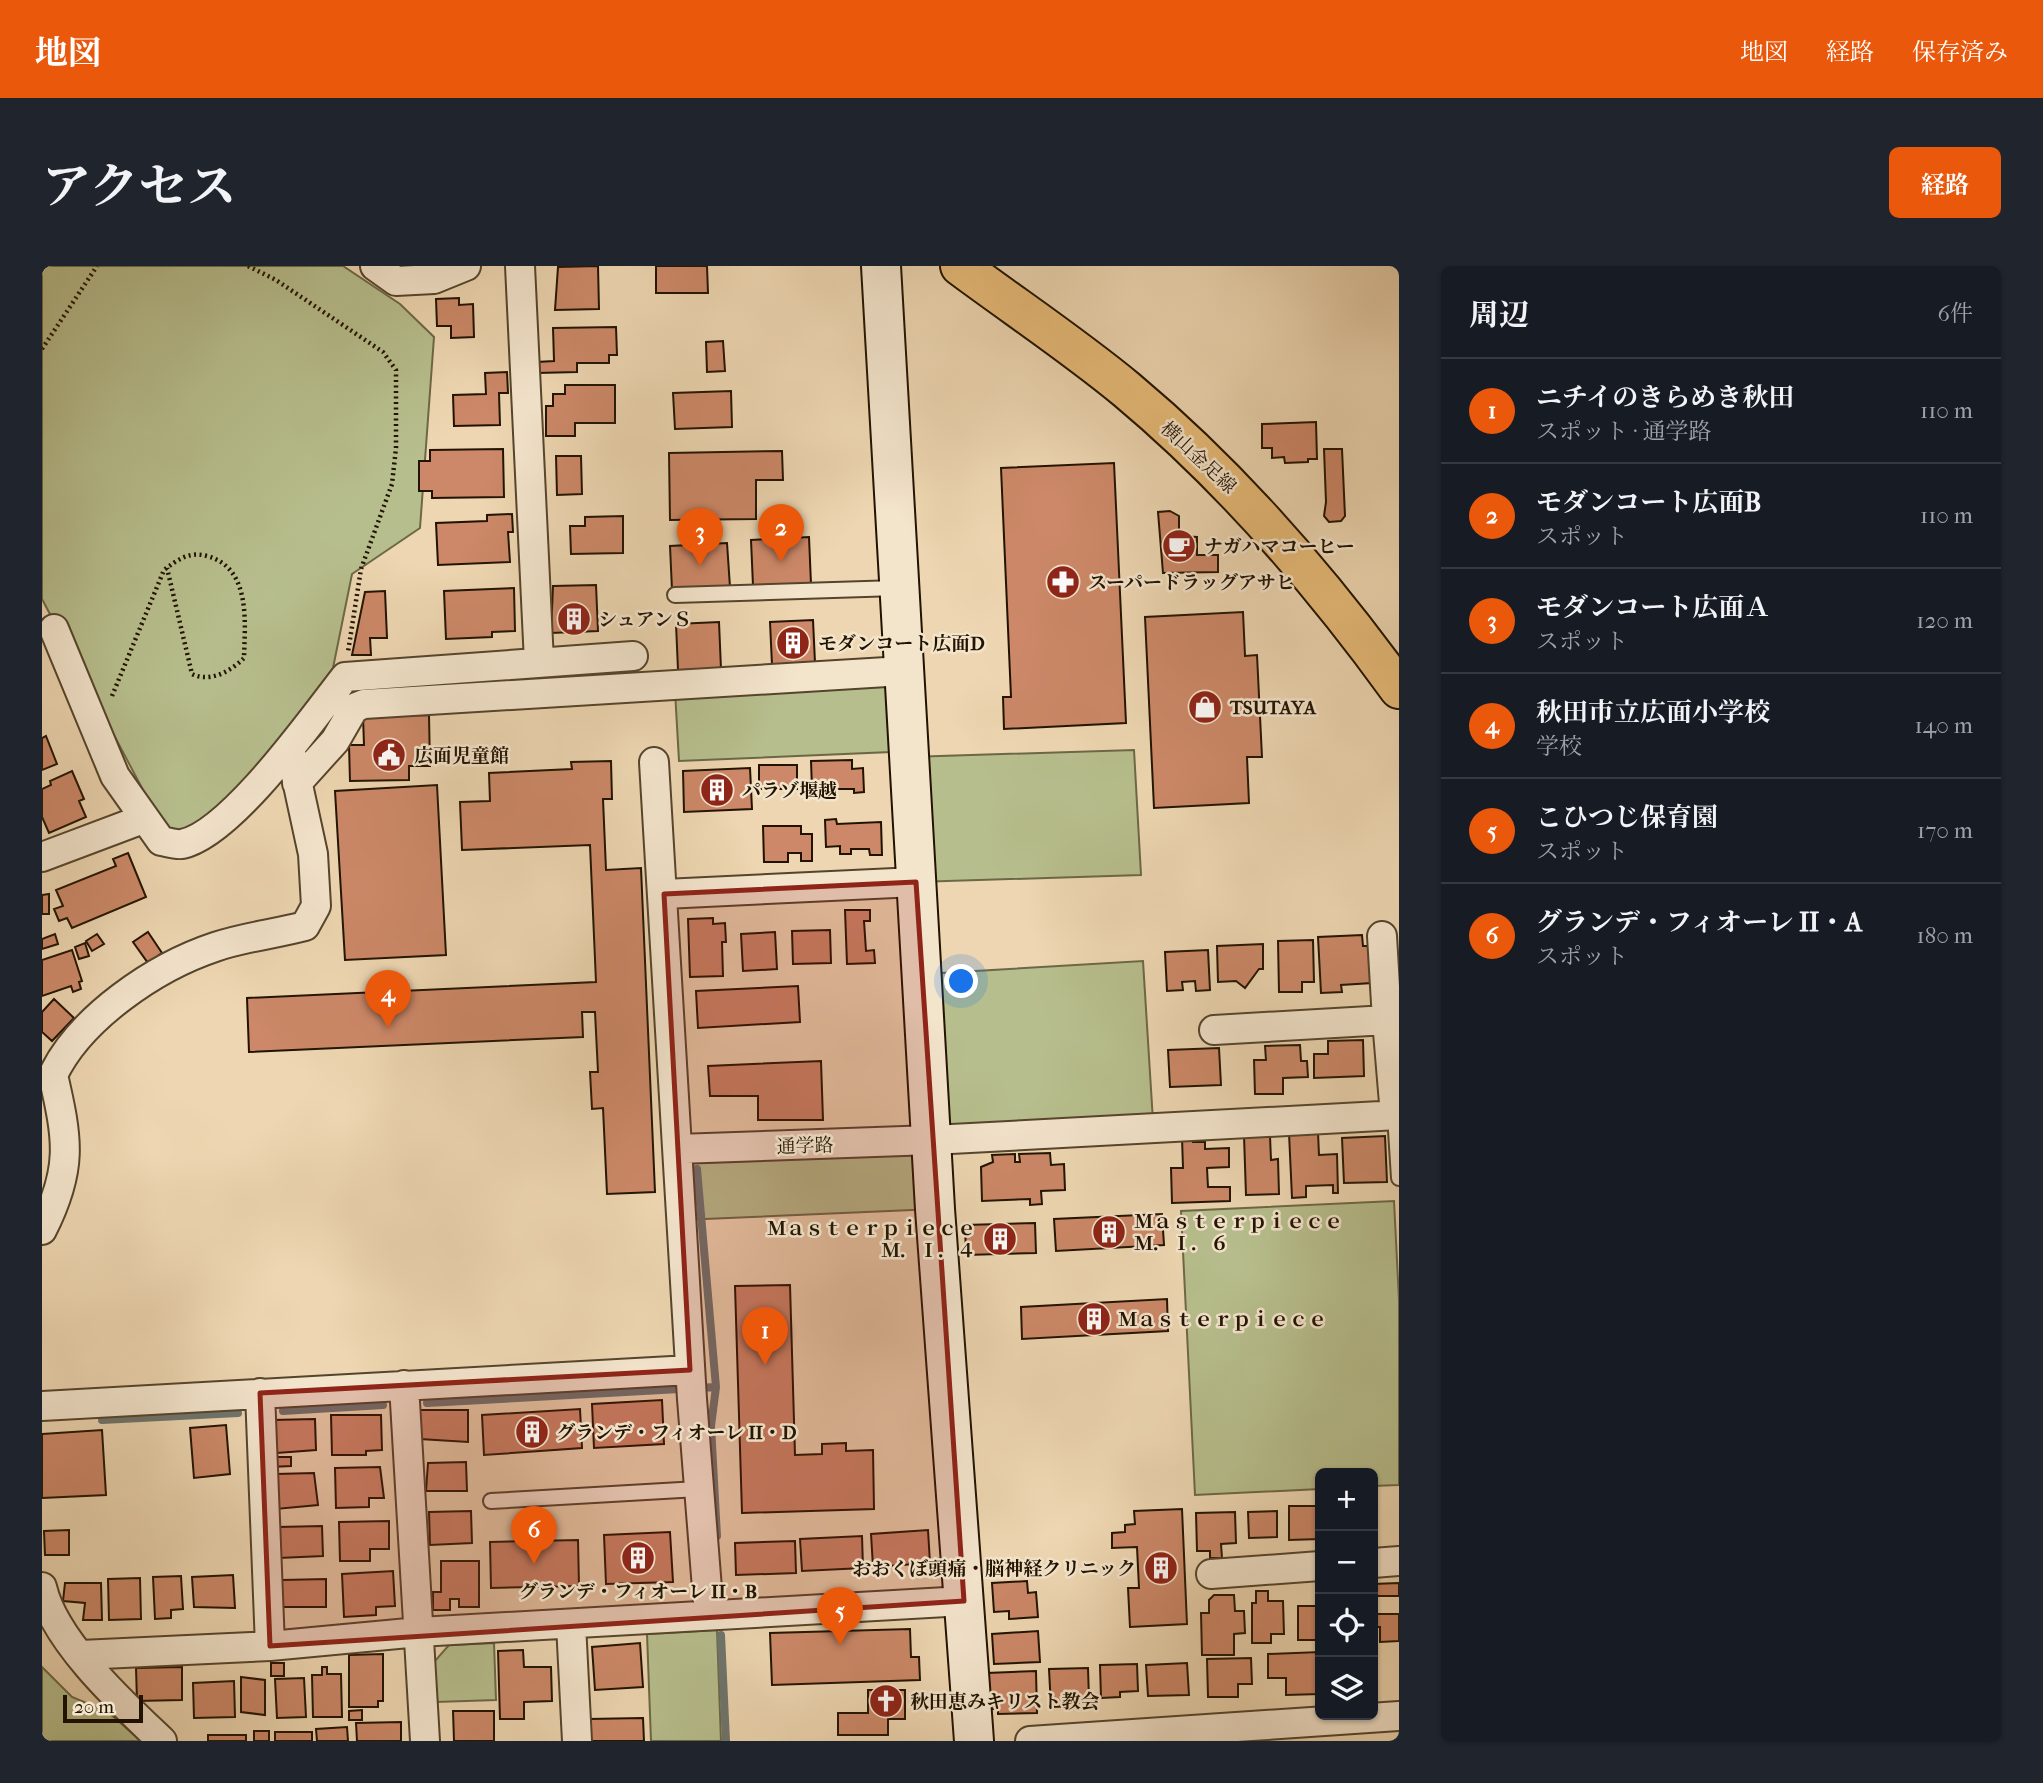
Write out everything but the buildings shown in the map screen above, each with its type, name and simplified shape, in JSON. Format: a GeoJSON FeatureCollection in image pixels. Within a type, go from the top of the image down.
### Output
{"type":"FeatureCollection","features":[{"type":"Feature","properties":{"kind":"main road","name":"横山金足線"},"geometry":{"type":"LineString","coordinates":[[960,266],[1126,389],[1234,488],[1320,586],[1399,689]]}},
{"type":"Feature","properties":{"kind":"street"},"geometry":{"type":"LineString","coordinates":[[375,266],[396,281],[434,279],[466,266]]}},
{"type":"Feature","properties":{"kind":"street"},"geometry":{"type":"LineString","coordinates":[[514,266],[520,266],[539,662]]}},
{"type":"Feature","properties":{"kind":"street"},"geometry":{"type":"LineString","coordinates":[[881,266],[931,1132],[974,1741]]}},
{"type":"Feature","properties":{"kind":"street"},"geometry":{"type":"LineString","coordinates":[[54,629],[115,776],[161,841],[182,844],[217,826],[290,748],[345,677],[634,656]]}},
{"type":"Feature","properties":{"kind":"street"},"geometry":{"type":"LineString","coordinates":[[297,783],[335,741],[354,708],[364,704],[903,671]]}},
{"type":"Feature","properties":{"kind":"street"},"geometry":{"type":"LineString","coordinates":[[42,1230],[58,1198],[65,1166],[66,1132],[49,1065],[113,1003],[173,967],[215,947],[304,926],[316,905],[313,854],[290,748]]}},
{"type":"Feature","properties":{"kind":"street"},"geometry":{"type":"LineString","coordinates":[[654,762],[664,894],[691,1382],[709,1614]]}},
{"type":"Feature","properties":{"kind":"street"},"geometry":{"type":"LineString","coordinates":[[42,857],[143,819]]}},
{"type":"Feature","properties":{"kind":"street"},"geometry":{"type":"LineString","coordinates":[[664,894],[916,882]]}},
{"type":"Feature","properties":{"kind":"street"},"geometry":{"type":"LineString","coordinates":[[1382,936],[1396,1110]]}},
{"type":"Feature","properties":{"kind":"street"},"geometry":{"type":"LineString","coordinates":[[1213,1030],[1387,1020]]}},
{"type":"Feature","properties":{"kind":"street","name":"通学路"},"geometry":{"type":"LineString","coordinates":[[678,1149],[931,1132],[1396,1110]]}},
{"type":"Feature","properties":{"kind":"street"},"geometry":{"type":"LineString","coordinates":[[42,1406],[404,1385],[691,1382]]}},
{"type":"Feature","properties":{"kind":"street"},"geometry":{"type":"LineString","coordinates":[[404,1385],[425,1741]]}},
{"type":"Feature","properties":{"kind":"street"},"geometry":{"type":"LineString","coordinates":[[260,1393],[270,1646]]}},
{"type":"Feature","properties":{"kind":"street"},"geometry":{"type":"LineString","coordinates":[[1378,1563],[1399,1561]]}},
{"type":"Feature","properties":{"kind":"street"},"geometry":{"type":"LineString","coordinates":[[1211,1574],[1315,1566]]}},
{"type":"Feature","properties":{"kind":"street"},"geometry":{"type":"LineString","coordinates":[[42,1587],[61,1627],[109,1691],[162,1741]]}},
{"type":"Feature","properties":{"kind":"street"},"geometry":{"type":"LineString","coordinates":[[81,1655],[270,1646],[419,1632],[709,1614],[964,1601]]}},
{"type":"Feature","properties":{"kind":"street"},"geometry":{"type":"LineString","coordinates":[[571,1624],[577,1741]]}},
{"type":"Feature","properties":{"kind":"street"},"geometry":{"type":"LineString","coordinates":[[1030,1741],[1399,1716]]}},
{"type":"Feature","properties":{"kind":"lane"},"geometry":{"type":"LineString","coordinates":[[675,595],[898,588]]}},
{"type":"Feature","properties":{"kind":"lane"},"geometry":{"type":"LineString","coordinates":[[1396,1110],[1399,1178]]}},
{"type":"Feature","properties":{"kind":"lane"},"geometry":{"type":"LineString","coordinates":[[491,1501],[698,1489]]}},
{"type":"Feature","properties":{"kind":"path"},"geometry":{"type":"LineString","coordinates":[[42,349],[97,266]]}},
{"type":"Feature","properties":{"kind":"path"},"geometry":{"type":"LineString","coordinates":[[247,266],[276,280],[383,352],[396,370],[396,448],[392,484],[360,569],[345,677]]}},
{"type":"Feature","properties":{"kind":"path"},"geometry":{"type":"LineString","coordinates":[[97,733],[167,568],[179,557],[200,554],[220,559],[235,572],[245,623],[244,658],[233,668],[212,677],[192,674],[167,568]]}},
{"type":"Feature","properties":{"kind":"highlighted area"},"geometry":{"type":"Polygon","coordinates":[[[916,882],[964,1601],[270,1646],[260,1393],[690,1370],[664,894],[916,882]]]}},
{"type":"Feature","properties":{"kind":"green space"},"geometry":{"type":"Polygon","coordinates":[[[42,266],[343,266],[400,304],[434,337],[420,528],[352,574],[333,668],[255,771],[206,820],[176,836],[161,824],[42,599],[42,266]]]}},
{"type":"Feature","properties":{"kind":"green space"},"geometry":{"type":"Polygon","coordinates":[[[888,681],[891,752],[679,761],[675,691],[888,681]]]}},
{"type":"Feature","properties":{"kind":"green space"},"geometry":{"type":"Polygon","coordinates":[[[1134,750],[1141,875],[916,882],[909,757],[1134,750]]]}},
{"type":"Feature","properties":{"kind":"green space"},"geometry":{"type":"Polygon","coordinates":[[[1143,961],[1153,1121],[932,1140],[935,1209],[682,1220],[678,1143],[931,1140],[924,974],[1143,961]]]}},
{"type":"Feature","properties":{"kind":"green space"},"geometry":{"type":"Polygon","coordinates":[[[1394,1201],[1399,1300],[1399,1485],[1378,1486],[1378,1468],[1315,1468],[1315,1489],[1195,1495],[1181,1211],[1394,1201]]]}},
{"type":"Feature","properties":{"kind":"green space"},"geometry":{"type":"Polygon","coordinates":[[[717,1630],[721,1741],[651,1741],[647,1634],[717,1630]]]}},
{"type":"Feature","properties":{"kind":"green space"},"geometry":{"type":"Polygon","coordinates":[[[494,1643],[496,1700],[436,1702],[434,1662],[449,1645],[494,1643]]]}},
{"type":"Feature","properties":{"kind":"green space"},"geometry":{"type":"Polygon","coordinates":[[[42,1667],[72,1697],[108,1712],[141,1741],[42,1741],[42,1667]]]}},
{"type":"Feature","properties":{"kind":"waterway"},"geometry":{"type":"LineString","coordinates":[[697,1169],[716,1387],[711,1426],[717,1536]]}},
{"type":"Feature","properties":{"kind":"waterway"},"geometry":{"type":"LineString","coordinates":[[427,1403],[716,1387]]}},
{"type":"Feature","properties":{"kind":"waterway"},"geometry":{"type":"LineString","coordinates":[[283,1411],[383,1405]]}},
{"type":"Feature","properties":{"kind":"waterway"},"geometry":{"type":"LineString","coordinates":[[102,1420],[238,1413]]}},
{"type":"Feature","properties":{"kind":"waterway"},"geometry":{"type":"LineString","coordinates":[[721,1635],[726,1741]]}},
{"type":"Feature","properties":{"kind":"place","name":"ナガハマコーヒー"},"geometry":{"type":"Point","coordinates":[1179,546]}},
{"type":"Feature","properties":{"kind":"place","name":"モダンコート広面B"},"geometry":{"type":"Point","coordinates":[781,562]}},
{"type":"Feature","properties":{"kind":"place","name":"モダンコート広面Ａ"},"geometry":{"type":"Point","coordinates":[700,566]}},
{"type":"Feature","properties":{"kind":"place","name":"スーパードラッグアサヒ"},"geometry":{"type":"Point","coordinates":[1063,582]}},
{"type":"Feature","properties":{"kind":"place","name":"シュアンＳ"},"geometry":{"type":"Point","coordinates":[574,619]}},
{"type":"Feature","properties":{"kind":"place","name":"モダンコート広面D"},"geometry":{"type":"Point","coordinates":[793,643]}},
{"type":"Feature","properties":{"kind":"place","name":"TSUTAYA"},"geometry":{"type":"Point","coordinates":[1205,707]}},
{"type":"Feature","properties":{"kind":"place","name":"広面児童館"},"geometry":{"type":"Point","coordinates":[389,755]}},
{"type":"Feature","properties":{"kind":"place","name":"パラゾ堰越"},"geometry":{"type":"Point","coordinates":[717,790]}},
{"type":"Feature","properties":{"kind":"place","name":"秋田市立広面小学校"},"geometry":{"type":"Point","coordinates":[388,1028]}},
{"type":"Feature","properties":{"kind":"place","name":"Ｍａｓｔｅｒｐｉｅｃｅ Ｍ．Ｉ．６"},"geometry":{"type":"Point","coordinates":[1109,1232]}},
{"type":"Feature","properties":{"kind":"place","name":"Ｍａｓｔｅｒｐｉｅｃｅ Ｍ．Ｉ．４"},"geometry":{"type":"Point","coordinates":[1000,1239]}},
{"type":"Feature","properties":{"kind":"place","name":"Ｍａｓｔｅｒｐｉｅｃｅ"},"geometry":{"type":"Point","coordinates":[1094,1319]}},
{"type":"Feature","properties":{"kind":"place","name":"ニチイのきらめき秋田"},"geometry":{"type":"Point","coordinates":[765,1365]}},
{"type":"Feature","properties":{"kind":"place","name":"グランデ・フィオーレ II・D"},"geometry":{"type":"Point","coordinates":[532,1432]}},
{"type":"Feature","properties":{"kind":"place","name":"グランデ・フィオーレ II・B"},"geometry":{"type":"Point","coordinates":[638,1558]}},
{"type":"Feature","properties":{"kind":"place","name":"グランデ・フィオーレ II・A"},"geometry":{"type":"Point","coordinates":[534,1564]}},
{"type":"Feature","properties":{"kind":"place","name":"おおくぼ頭痛・脳神経クリニック"},"geometry":{"type":"Point","coordinates":[1161,1568]}},
{"type":"Feature","properties":{"kind":"place","name":"こひつじ保育園"},"geometry":{"type":"Point","coordinates":[840,1645]}},
{"type":"Feature","properties":{"kind":"place","name":"秋田恵みキリスト教会"},"geometry":{"type":"Point","coordinates":[886,1701]}}]}
